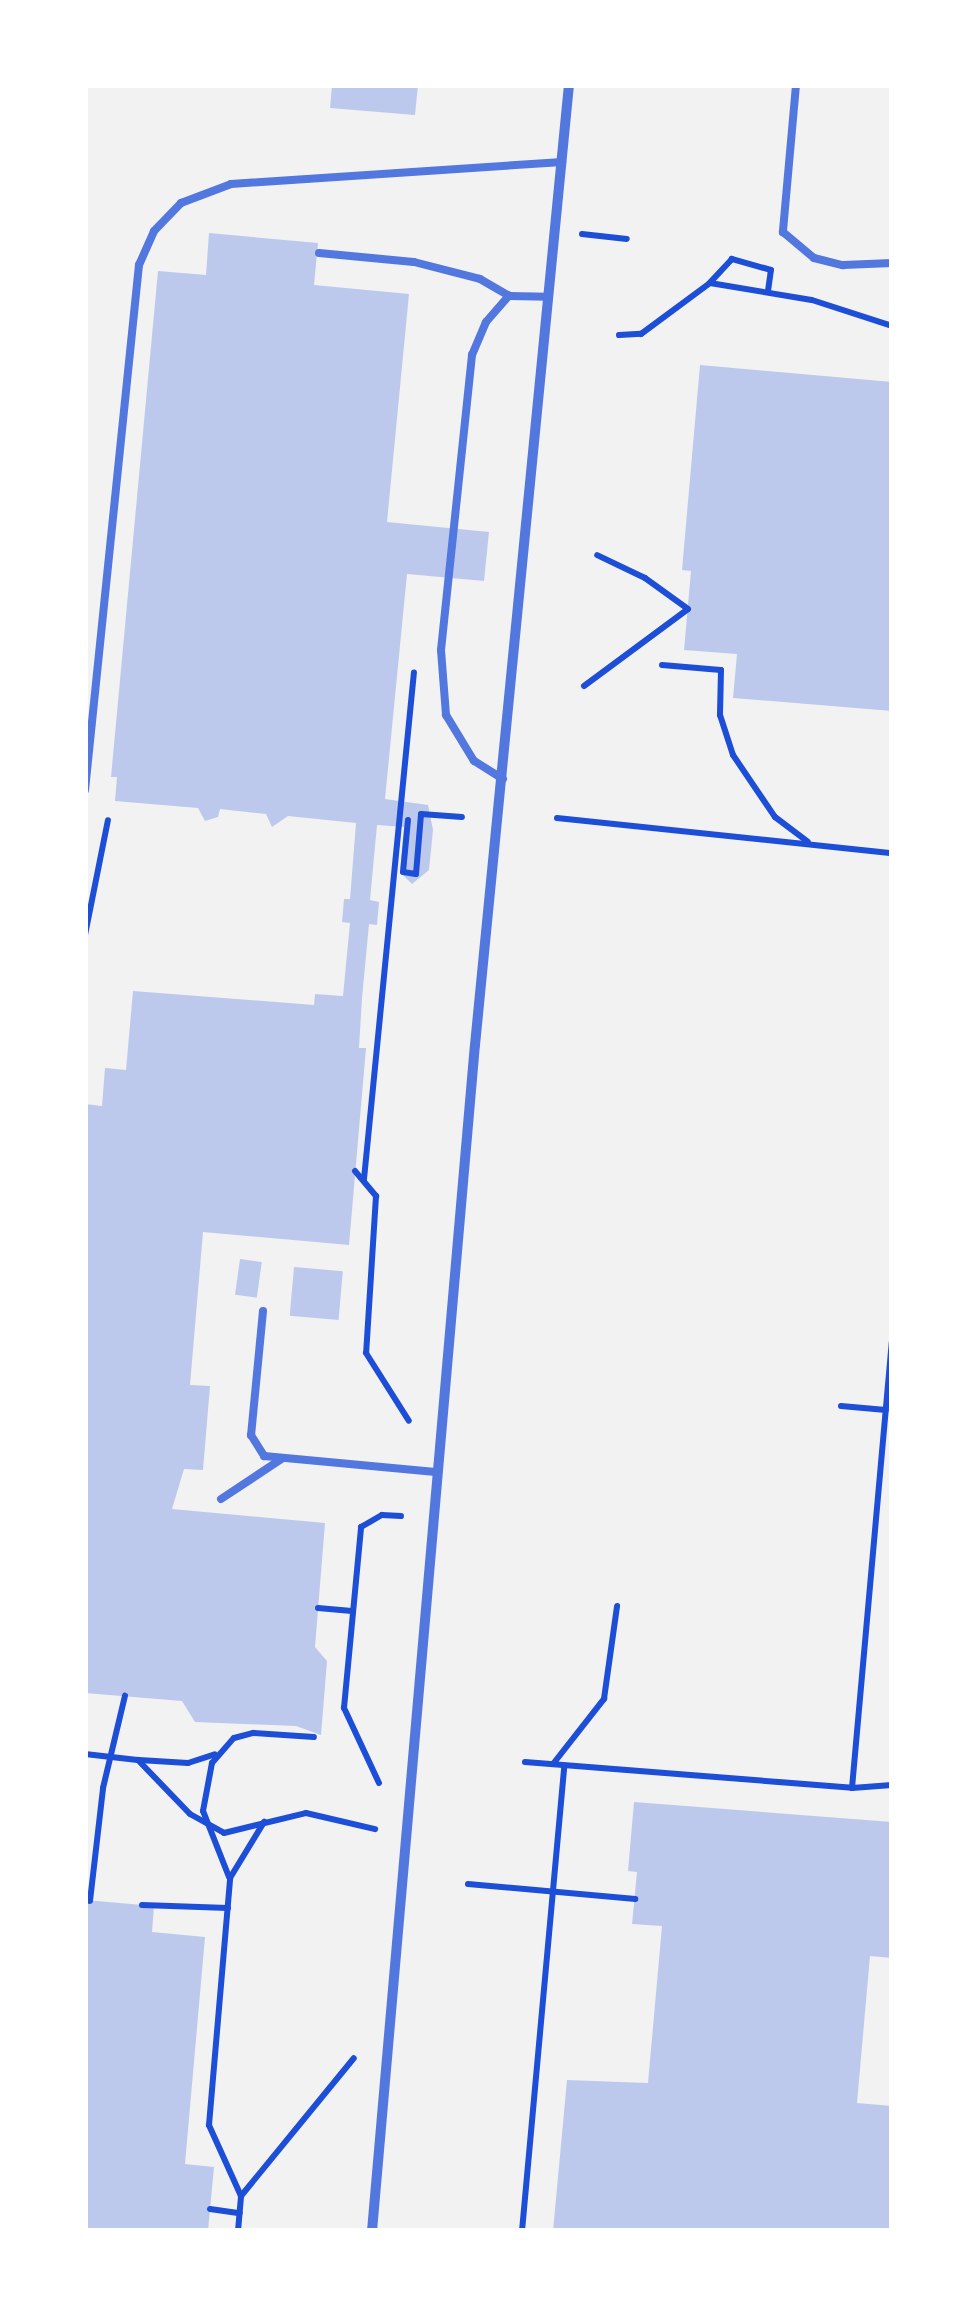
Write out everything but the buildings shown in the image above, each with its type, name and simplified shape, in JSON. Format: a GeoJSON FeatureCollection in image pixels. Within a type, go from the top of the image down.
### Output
{"type":"FeatureCollection","features":[{"type":"Feature","properties":{"kind":"street"},"geometry":{"type":"LineString","coordinates":[[372,2231],[438,1472],[569,85]]}},
{"type":"Feature","properties":{"kind":"lane"},"geometry":{"type":"LineString","coordinates":[[796,85],[782,232],[814,258],[843,265],[892,262]]}},
{"type":"Feature","properties":{"kind":"lane"},"geometry":{"type":"LineString","coordinates":[[85,790],[139,265],[154,231],[190,198],[232,184],[562,162]]}},
{"type":"Feature","properties":{"kind":"lane"},"geometry":{"type":"LineString","coordinates":[[319,253],[414,262],[480,279],[509,296],[548,298]]}},
{"type":"Feature","properties":{"kind":"lane"},"geometry":{"type":"LineString","coordinates":[[503,780],[462,746],[440,682],[468,374],[486,322],[509,296]]}},
{"type":"Feature","properties":{"kind":"lane"},"geometry":{"type":"LineString","coordinates":[[263,1311],[251,1435],[264,1456],[438,1472]]}},
{"type":"Feature","properties":{"kind":"lane"},"geometry":{"type":"LineString","coordinates":[[221,1499],[283,1458]]}},
{"type":"Feature","properties":{"kind":"path"},"geometry":{"type":"LineString","coordinates":[[582,234],[627,239]]}},
{"type":"Feature","properties":{"kind":"path"},"geometry":{"type":"LineString","coordinates":[[619,335],[641,334],[710,282],[732,259],[772,270],[768,291]]}},
{"type":"Feature","properties":{"kind":"path"},"geometry":{"type":"LineString","coordinates":[[710,282],[768,291],[892,326]]}},
{"type":"Feature","properties":{"kind":"path"},"geometry":{"type":"LineString","coordinates":[[584,686],[688,610],[644,578],[596,555]]}},
{"type":"Feature","properties":{"kind":"path"},"geometry":{"type":"LineString","coordinates":[[364,1178],[415,662]]}},
{"type":"Feature","properties":{"kind":"path"},"geometry":{"type":"LineString","coordinates":[[662,664],[722,670],[720,715],[732,755],[775,817],[809,842]]}},
{"type":"Feature","properties":{"kind":"path"},"geometry":{"type":"LineString","coordinates":[[408,820],[403,872],[416,874],[420,814],[462,817]]}},
{"type":"Feature","properties":{"kind":"path"},"geometry":{"type":"LineString","coordinates":[[557,818],[892,853]]}},
{"type":"Feature","properties":{"kind":"path"},"geometry":{"type":"LineString","coordinates":[[85,934],[108,820]]}},
{"type":"Feature","properties":{"kind":"path"},"geometry":{"type":"LineString","coordinates":[[355,1171],[376,1196],[366,1353],[409,1421]]}},
{"type":"Feature","properties":{"kind":"path"},"geometry":{"type":"LineString","coordinates":[[852,1788],[892,1342]]}},
{"type":"Feature","properties":{"kind":"path"},"geometry":{"type":"LineString","coordinates":[[841,1406],[886,1410]]}},
{"type":"Feature","properties":{"kind":"path"},"geometry":{"type":"LineString","coordinates":[[378,1783],[344,1708],[352,1611],[361,1527],[382,1515],[401,1516]]}},
{"type":"Feature","properties":{"kind":"path"},"geometry":{"type":"LineString","coordinates":[[552,1765],[607,1690],[617,1606]]}},
{"type":"Feature","properties":{"kind":"path"},"geometry":{"type":"LineString","coordinates":[[318,1608],[352,1611]]}},
{"type":"Feature","properties":{"kind":"path"},"geometry":{"type":"LineString","coordinates":[[90,1901],[125,1696]]}},
{"type":"Feature","properties":{"kind":"path"},"geometry":{"type":"LineString","coordinates":[[85,1754],[188,1763],[218,1753],[234,1738],[253,1733],[314,1737]]}},
{"type":"Feature","properties":{"kind":"path"},"geometry":{"type":"LineString","coordinates":[[207,1827],[206,1789],[218,1753]]}},
{"type":"Feature","properties":{"kind":"path"},"geometry":{"type":"LineString","coordinates":[[138,1760],[207,1827],[230,1878]]}},
{"type":"Feature","properties":{"kind":"path"},"geometry":{"type":"LineString","coordinates":[[524,1762],[852,1788],[892,1786]]}},
{"type":"Feature","properties":{"kind":"path"},"geometry":{"type":"LineString","coordinates":[[522,2231],[564,1768]]}},
{"type":"Feature","properties":{"kind":"path"},"geometry":{"type":"LineString","coordinates":[[207,1827],[224,1833],[306,1813],[374,1829]]}},
{"type":"Feature","properties":{"kind":"path"},"geometry":{"type":"LineString","coordinates":[[238,2231],[241,2196],[210,2125],[230,1878],[264,1822]]}},
{"type":"Feature","properties":{"kind":"path"},"geometry":{"type":"LineString","coordinates":[[468,1884],[635,1899]]}},
{"type":"Feature","properties":{"kind":"path"},"geometry":{"type":"LineString","coordinates":[[142,1905],[142,1900],[228,1908]]}},
{"type":"Feature","properties":{"kind":"path"},"geometry":{"type":"LineString","coordinates":[[241,2196],[354,2058]]}},
{"type":"Feature","properties":{"kind":"path"},"geometry":{"type":"LineString","coordinates":[[210,2210],[240,2212]]}}]}
